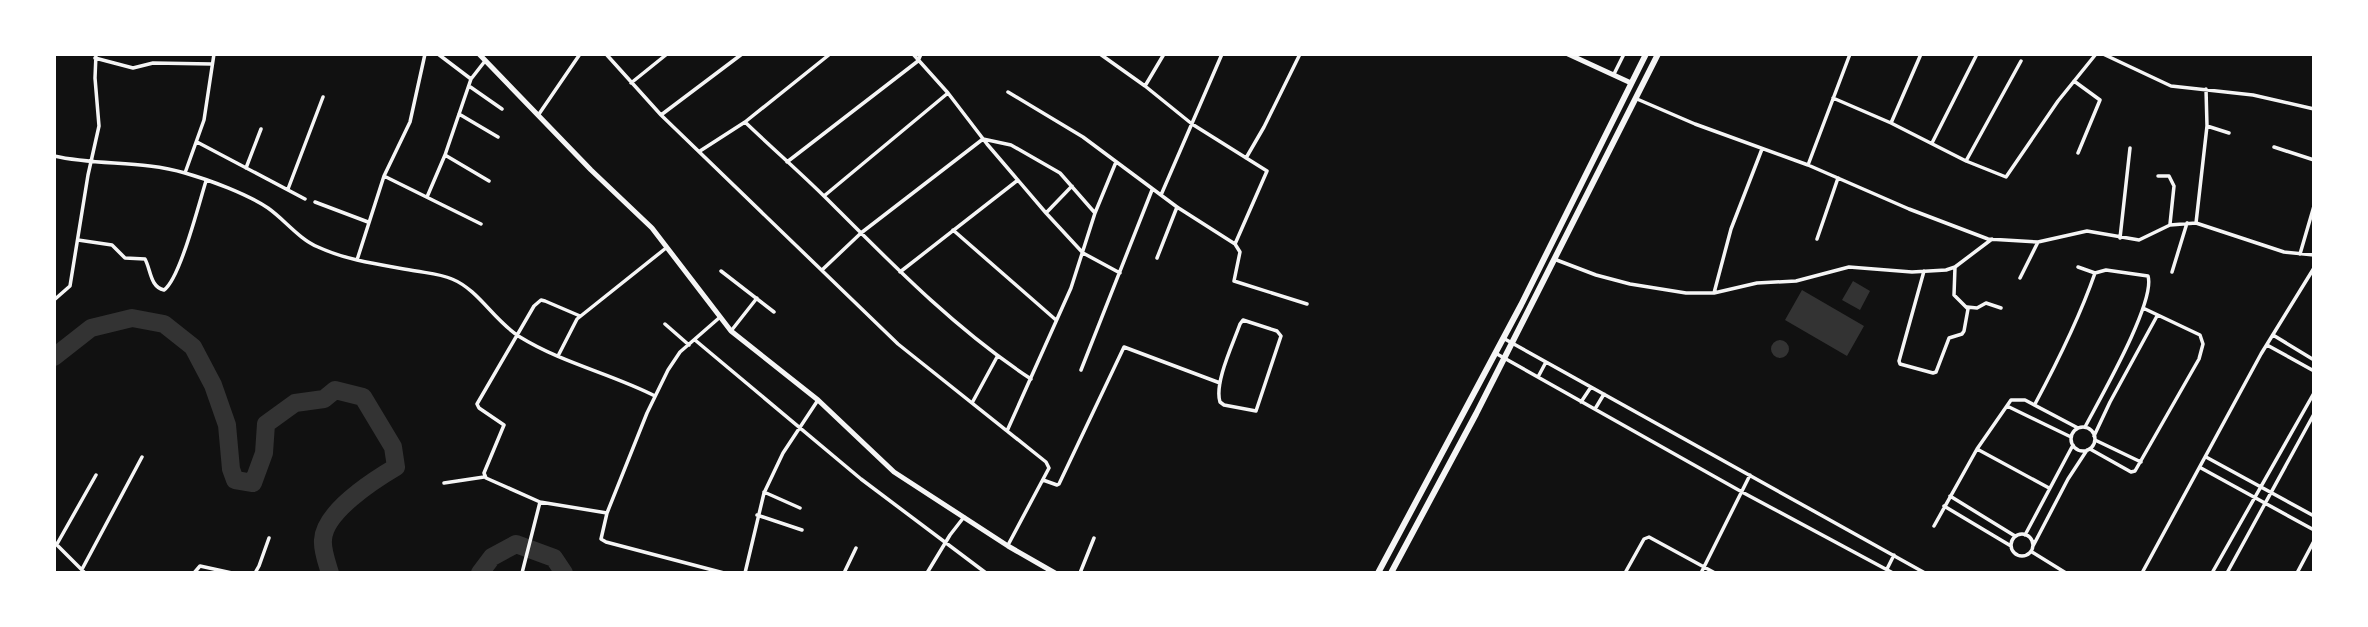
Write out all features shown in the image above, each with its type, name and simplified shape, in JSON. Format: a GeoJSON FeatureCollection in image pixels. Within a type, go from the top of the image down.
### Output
{"type":"FeatureCollection","features":[{"type":"Feature","properties":{"kind":"main road"},"geometry":{"type":"LineString","coordinates":[[1378,573],[1503,338],[1646,54]]}},
{"type":"Feature","properties":{"kind":"main road"},"geometry":{"type":"LineString","coordinates":[[1391,573],[1504,358],[1658,54]]}},
{"type":"Feature","properties":{"kind":"street"},"geometry":{"type":"LineString","coordinates":[[185,173],[204,120],[214,54]]}},
{"type":"Feature","properties":{"kind":"street"},"geometry":{"type":"LineString","coordinates":[[358,260],[384,176],[410,122],[425,54]]}},
{"type":"Feature","properties":{"kind":"street"},"geometry":{"type":"LineString","coordinates":[[438,54],[471,79]]}},
{"type":"Feature","properties":{"kind":"street"},"geometry":{"type":"LineString","coordinates":[[479,54],[540,114],[591,170],[652,228],[731,331],[818,400],[894,472],[1008,546],[1055,573]]}},
{"type":"Feature","properties":{"kind":"street"},"geometry":{"type":"LineString","coordinates":[[540,114],[580,54]]}},
{"type":"Feature","properties":{"kind":"street"},"geometry":{"type":"LineString","coordinates":[[606,54],[661,116],[907,351],[1046,462],[1049,468],[1008,546]]}},
{"type":"Feature","properties":{"kind":"street"},"geometry":{"type":"LineString","coordinates":[[631,83],[667,54]]}},
{"type":"Feature","properties":{"kind":"street"},"geometry":{"type":"LineString","coordinates":[[661,116],[742,54]]}},
{"type":"Feature","properties":{"kind":"street"},"geometry":{"type":"LineString","coordinates":[[699,152],[745,122],[830,54]]}},
{"type":"Feature","properties":{"kind":"street"},"geometry":{"type":"LineString","coordinates":[[913,54],[1046,213],[1083,253],[1120,273]]}},
{"type":"Feature","properties":{"kind":"street"},"geometry":{"type":"LineString","coordinates":[[786,162],[918,61],[921,54]]}},
{"type":"Feature","properties":{"kind":"street"},"geometry":{"type":"LineString","coordinates":[[1100,54],[1192,124],[1265,170],[1266,175],[1235,244]]}},
{"type":"Feature","properties":{"kind":"street"},"geometry":{"type":"LineString","coordinates":[[1145,86],[1164,54]]}},
{"type":"Feature","properties":{"kind":"street"},"geometry":{"type":"LineString","coordinates":[[1160,195],[1222,54]]}},
{"type":"Feature","properties":{"kind":"street"},"geometry":{"type":"LineString","coordinates":[[1246,158],[1300,54]]}},
{"type":"Feature","properties":{"kind":"street"},"geometry":{"type":"LineString","coordinates":[[1568,54],[1631,83]]}},
{"type":"Feature","properties":{"kind":"street"},"geometry":{"type":"LineString","coordinates":[[1613,76],[1624,54]]}},
{"type":"Feature","properties":{"kind":"street"},"geometry":{"type":"LineString","coordinates":[[1808,165],[1850,54]]}},
{"type":"Feature","properties":{"kind":"street"},"geometry":{"type":"LineString","coordinates":[[1891,123],[1921,54]]}},
{"type":"Feature","properties":{"kind":"street"},"geometry":{"type":"LineString","coordinates":[[1933,143],[1977,54]]}},
{"type":"Feature","properties":{"kind":"street"},"geometry":{"type":"LineString","coordinates":[[1833,98],[2005,177],[2058,101],[2096,54]]}},
{"type":"Feature","properties":{"kind":"street"},"geometry":{"type":"LineString","coordinates":[[2102,54],[2171,86],[2253,95],[2314,109]]}},
{"type":"Feature","properties":{"kind":"street"},"geometry":{"type":"LineString","coordinates":[[54,300],[70,286],[90,162],[99,126],[96,56],[132,68],[153,63],[212,64]]}},
{"type":"Feature","properties":{"kind":"street"},"geometry":{"type":"LineString","coordinates":[[427,197],[445,155],[473,74],[486,60]]}},
{"type":"Feature","properties":{"kind":"street"},"geometry":{"type":"LineString","coordinates":[[1966,161],[2021,61]]}},
{"type":"Feature","properties":{"kind":"street"},"geometry":{"type":"LineString","coordinates":[[2074,81],[2100,100],[2078,153]]}},
{"type":"Feature","properties":{"kind":"street"},"geometry":{"type":"LineString","coordinates":[[468,86],[502,109]]}},
{"type":"Feature","properties":{"kind":"street"},"geometry":{"type":"LineString","coordinates":[[2196,223],[2207,126],[2206,89]]}},
{"type":"Feature","properties":{"kind":"street"},"geometry":{"type":"LineString","coordinates":[[1009,92],[1083,138],[1152,190],[1235,244],[1240,252],[1234,281],[1307,304]]}},
{"type":"Feature","properties":{"kind":"street"},"geometry":{"type":"LineString","coordinates":[[824,196],[948,93]]}},
{"type":"Feature","properties":{"kind":"street"},"geometry":{"type":"LineString","coordinates":[[288,189],[323,97]]}},
{"type":"Feature","properties":{"kind":"street"},"geometry":{"type":"LineString","coordinates":[[1636,98],[1695,124],[1808,165],[1981,237],[2038,243],[2081,231],[2143,239],[2170,225],[2196,223],[2215,227],[2277,250],[2314,255]]}},
{"type":"Feature","properties":{"kind":"street"},"geometry":{"type":"LineString","coordinates":[[459,114],[498,138]]}},
{"type":"Feature","properties":{"kind":"street"},"geometry":{"type":"LineString","coordinates":[[745,122],[900,272],[997,357],[1031,379]]}},
{"type":"Feature","properties":{"kind":"street"},"geometry":{"type":"LineString","coordinates":[[2207,126],[2229,133]]}},
{"type":"Feature","properties":{"kind":"street"},"geometry":{"type":"LineString","coordinates":[[246,168],[261,129]]}},
{"type":"Feature","properties":{"kind":"street"},"geometry":{"type":"LineString","coordinates":[[822,270],[860,233],[983,139],[1011,145],[1060,173],[1095,213]]}},
{"type":"Feature","properties":{"kind":"street"},"geometry":{"type":"LineString","coordinates":[[197,142],[305,199]]}},
{"type":"Feature","properties":{"kind":"street"},"geometry":{"type":"LineString","coordinates":[[2274,147],[2314,160]]}},
{"type":"Feature","properties":{"kind":"street"},"geometry":{"type":"LineString","coordinates":[[2120,238],[2130,148]]}},
{"type":"Feature","properties":{"kind":"street"},"geometry":{"type":"LineString","coordinates":[[1714,293],[1731,229],[1762,149]]}},
{"type":"Feature","properties":{"kind":"street"},"geometry":{"type":"LineString","coordinates":[[445,155],[489,181]]}},
{"type":"Feature","properties":{"kind":"street"},"geometry":{"type":"LineString","coordinates":[[54,156],[90,162],[134,163],[185,173],[265,206],[319,248],[358,260],[448,277],[459,282],[519,337],[656,396]]}},
{"type":"Feature","properties":{"kind":"street"},"geometry":{"type":"LineString","coordinates":[[1007,431],[1071,288],[1095,213],[1116,162]]}},
{"type":"Feature","properties":{"kind":"street"},"geometry":{"type":"LineString","coordinates":[[384,176],[481,224]]}},
{"type":"Feature","properties":{"kind":"street"},"geometry":{"type":"LineString","coordinates":[[2158,176],[2169,176],[2174,186],[2170,225]]}},
{"type":"Feature","properties":{"kind":"street"},"geometry":{"type":"LineString","coordinates":[[1817,239],[1838,178]]}},
{"type":"Feature","properties":{"kind":"street"},"geometry":{"type":"LineString","coordinates":[[900,272],[1018,180]]}},
{"type":"Feature","properties":{"kind":"street"},"geometry":{"type":"LineString","coordinates":[[78,240],[112,245],[125,258],[145,259],[154,284],[164,290],[171,284],[206,181]]}},
{"type":"Feature","properties":{"kind":"street"},"geometry":{"type":"LineString","coordinates":[[1046,213],[1072,186]]}},
{"type":"Feature","properties":{"kind":"street"},"geometry":{"type":"LineString","coordinates":[[1081,370],[1152,190]]}},
{"type":"Feature","properties":{"kind":"street"},"geometry":{"type":"LineString","coordinates":[[315,202],[368,222]]}},
{"type":"Feature","properties":{"kind":"street"},"geometry":{"type":"LineString","coordinates":[[2300,254],[2314,205]]}},
{"type":"Feature","properties":{"kind":"street"},"geometry":{"type":"LineString","coordinates":[[1157,258],[1177,207]]}},
{"type":"Feature","properties":{"kind":"street"},"geometry":{"type":"LineString","coordinates":[[2172,272],[2187,223]]}},
{"type":"Feature","properties":{"kind":"street"},"geometry":{"type":"LineString","coordinates":[[953,230],[1056,320]]}},
{"type":"Feature","properties":{"kind":"street"},"geometry":{"type":"LineString","coordinates":[[1554,259],[1630,284],[1686,293],[1714,293],[1757,283],[1796,281],[1849,267],[1937,271],[1955,267],[1993,239]]}},
{"type":"Feature","properties":{"kind":"street"},"geometry":{"type":"LineString","coordinates":[[2020,278],[2038,243]]}},
{"type":"Feature","properties":{"kind":"street"},"geometry":{"type":"LineString","coordinates":[[558,356],[580,316],[667,247]]}},
{"type":"Feature","properties":{"kind":"street"},"geometry":{"type":"LineString","coordinates":[[1955,267],[1954,295],[1967,307],[1986,303],[2001,308]]}},
{"type":"Feature","properties":{"kind":"street"},"geometry":{"type":"LineString","coordinates":[[2078,267],[2095,273],[2106,270],[2148,276],[2150,283],[2143,309],[2085,427]]}},
{"type":"Feature","properties":{"kind":"street"},"geometry":{"type":"LineString","coordinates":[[2143,573],[2267,345],[2314,268]]}},
{"type":"Feature","properties":{"kind":"street"},"geometry":{"type":"LineString","coordinates":[[721,271],[774,312]]}},
{"type":"Feature","properties":{"kind":"street"},"geometry":{"type":"LineString","coordinates":[[1924,271],[1899,358],[1900,363],[1935,373],[1949,338],[1964,331],[1967,307]]}},
{"type":"Feature","properties":{"kind":"street"},"geometry":{"type":"LineString","coordinates":[[2035,405],[2078,319],[2095,273]]}},
{"type":"Feature","properties":{"kind":"street"},"geometry":{"type":"LineString","coordinates":[[731,331],[757,298]]}},
{"type":"Feature","properties":{"kind":"street"},"geometry":{"type":"LineString","coordinates":[[484,477],[504,425],[477,404],[519,337],[534,306],[541,300],[580,316]]}},
{"type":"Feature","properties":{"kind":"street"},"geometry":{"type":"LineString","coordinates":[[2071,437],[2078,450],[2088,449],[2132,472],[2136,471],[2186,383],[2202,349],[2200,335],[2143,309]]}},
{"type":"Feature","properties":{"kind":"street"},"geometry":{"type":"LineString","coordinates":[[1944,506],[2011,546],[2014,553],[2021,556],[2031,552],[2157,316]]}},
{"type":"Feature","properties":{"kind":"street"},"geometry":{"type":"LineString","coordinates":[[719,318],[674,359],[607,513],[601,539],[724,573]]}},
{"type":"Feature","properties":{"kind":"street"},"geometry":{"type":"LineString","coordinates":[[1245,320],[1280,334],[1281,338],[1257,410],[1220,402],[1220,383],[1241,321],[1245,320]]}},
{"type":"Feature","properties":{"kind":"street"},"geometry":{"type":"LineString","coordinates":[[665,324],[690,345]]}},
{"type":"Feature","properties":{"kind":"street"},"geometry":{"type":"LineString","coordinates":[[2273,335],[2313,359]]}},
{"type":"Feature","properties":{"kind":"street"},"geometry":{"type":"LineString","coordinates":[[1503,338],[1926,573]]}},
{"type":"Feature","properties":{"kind":"street"},"geometry":{"type":"LineString","coordinates":[[695,340],[861,479],[986,573]]}},
{"type":"Feature","properties":{"kind":"street"},"geometry":{"type":"LineString","coordinates":[[2267,345],[2314,371]]}},
{"type":"Feature","properties":{"kind":"street"},"geometry":{"type":"LineString","coordinates":[[1043,480],[1059,484],[1124,347],[1220,383]]}},
{"type":"Feature","properties":{"kind":"street"},"geometry":{"type":"LineString","coordinates":[[1495,353],[1742,492],[1893,573]]}},
{"type":"Feature","properties":{"kind":"street"},"geometry":{"type":"LineString","coordinates":[[972,403],[997,357]]}},
{"type":"Feature","properties":{"kind":"street"},"geometry":{"type":"LineString","coordinates":[[1538,377],[1546,362]]}},
{"type":"Feature","properties":{"kind":"street"},"geometry":{"type":"LineString","coordinates":[[1581,402],[1591,387]]}},
{"type":"Feature","properties":{"kind":"street"},"geometry":{"type":"LineString","coordinates":[[2212,573],[2314,393]]}},
{"type":"Feature","properties":{"kind":"street"},"geometry":{"type":"LineString","coordinates":[[1595,409],[1604,394]]}},
{"type":"Feature","properties":{"kind":"street"},"geometry":{"type":"LineString","coordinates":[[1934,526],[1977,449],[2007,406],[2017,398],[2078,428],[2091,430],[2094,438],[2141,461]]}},
{"type":"Feature","properties":{"kind":"street"},"geometry":{"type":"LineString","coordinates":[[745,573],[764,492],[800,426],[818,400]]}},
{"type":"Feature","properties":{"kind":"street"},"geometry":{"type":"LineString","coordinates":[[2007,406],[2071,437]]}},
{"type":"Feature","properties":{"kind":"street"},"geometry":{"type":"LineString","coordinates":[[2227,573],[2314,414]]}},
{"type":"Feature","properties":{"kind":"street"},"geometry":{"type":"LineString","coordinates":[[2071,437],[2078,428]]}},
{"type":"Feature","properties":{"kind":"street"},"geometry":{"type":"LineString","coordinates":[[2025,535],[2073,445]]}},
{"type":"Feature","properties":{"kind":"street"},"geometry":{"type":"LineString","coordinates":[[1977,449],[2049,489]]}},
{"type":"Feature","properties":{"kind":"street"},"geometry":{"type":"LineString","coordinates":[[96,475],[55,543],[82,572],[142,457]]}},
{"type":"Feature","properties":{"kind":"street"},"geometry":{"type":"LineString","coordinates":[[2207,457],[2314,516]]}},
{"type":"Feature","properties":{"kind":"street"},"geometry":{"type":"LineString","coordinates":[[2201,468],[2314,530]]}},
{"type":"Feature","properties":{"kind":"street"},"geometry":{"type":"LineString","coordinates":[[1701,573],[1750,475]]}},
{"type":"Feature","properties":{"kind":"street"},"geometry":{"type":"LineString","coordinates":[[444,483],[484,477],[540,502],[607,513]]}},
{"type":"Feature","properties":{"kind":"street"},"geometry":{"type":"LineString","coordinates":[[764,492],[800,508]]}},
{"type":"Feature","properties":{"kind":"street"},"geometry":{"type":"LineString","coordinates":[[1950,496],[2015,536],[2025,535],[2032,540],[2033,546]]}},
{"type":"Feature","properties":{"kind":"street"},"geometry":{"type":"LineString","coordinates":[[522,573],[540,502]]}},
{"type":"Feature","properties":{"kind":"street"},"geometry":{"type":"LineString","coordinates":[[757,515],[802,530]]}},
{"type":"Feature","properties":{"kind":"street"},"geometry":{"type":"LineString","coordinates":[[927,573],[964,517]]}},
{"type":"Feature","properties":{"kind":"street"},"geometry":{"type":"LineString","coordinates":[[2011,546],[2015,536]]}},
{"type":"Feature","properties":{"kind":"street"},"geometry":{"type":"LineString","coordinates":[[1625,573],[1644,539],[1649,537],[1715,573]]}},
{"type":"Feature","properties":{"kind":"street"},"geometry":{"type":"LineString","coordinates":[[255,573],[269,538]]}},
{"type":"Feature","properties":{"kind":"street"},"geometry":{"type":"LineString","coordinates":[[1080,573],[1094,538]]}},
{"type":"Feature","properties":{"kind":"street"},"geometry":{"type":"LineString","coordinates":[[2297,573],[2314,541]]}},
{"type":"Feature","properties":{"kind":"street"},"geometry":{"type":"LineString","coordinates":[[844,573],[856,548]]}},
{"type":"Feature","properties":{"kind":"street"},"geometry":{"type":"LineString","coordinates":[[2031,552],[2066,573]]}},
{"type":"Feature","properties":{"kind":"street"},"geometry":{"type":"LineString","coordinates":[[1886,571],[1894,555]]}},
{"type":"Feature","properties":{"kind":"street"},"geometry":{"type":"LineString","coordinates":[[194,573],[201,566],[232,573]]}},
{"type":"Feature","properties":{"kind":"shaded area"},"geometry":{"type":"Polygon","coordinates":[[[1853,281],[1870,291],[1860,310],[1842,300],[1853,281]]]}},
{"type":"Feature","properties":{"kind":"shaded area"},"geometry":{"type":"Polygon","coordinates":[[[1802,290],[1864,326],[1847,356],[1785,320],[1802,290]]]}},
{"type":"Feature","properties":{"kind":"shaded area"},"geometry":{"type":"Polygon","coordinates":[[[1780,340],[1786,343],[1789,349],[1786,355],[1780,358],[1774,355],[1771,349],[1774,343],[1780,340]]]}},
{"type":"Feature","properties":{"kind":"waterway"},"geometry":{"type":"LineString","coordinates":[[54,357],[91,328],[132,318],[164,324],[193,347],[213,385],[227,425],[231,469],[235,480],[253,483],[264,453],[266,424],[295,403],[324,399],[335,390],[363,397],[393,447],[396,467],[352,498],[332,519],[323,540],[330,573]]}},
{"type":"Feature","properties":{"kind":"waterway"},"geometry":{"type":"LineString","coordinates":[[480,573],[492,557],[516,544],[554,558],[564,573]]}}]}
